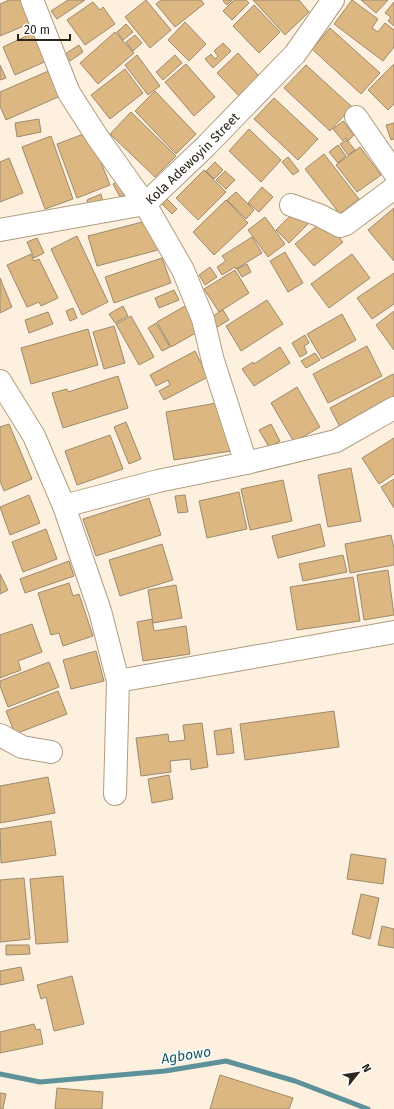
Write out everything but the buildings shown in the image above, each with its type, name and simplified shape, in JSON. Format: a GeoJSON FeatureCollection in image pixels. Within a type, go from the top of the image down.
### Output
{"type":"FeatureCollection","features":[{"type":"Feature","properties":{"kind":"street"},"geometry":{"type":"LineString","coordinates":[[32,0],[69,93],[98,138],[145,204],[183,270],[203,319],[213,361],[246,463]]}},
{"type":"Feature","properties":{"kind":"street","name":"Kola Adewoyin Street"},"geometry":{"type":"LineString","coordinates":[[0,230],[145,204],[206,146],[294,54],[333,0]]}},
{"type":"Feature","properties":{"kind":"street"},"geometry":{"type":"LineString","coordinates":[[356,117],[394,172]]}},
{"type":"Feature","properties":{"kind":"street"},"geometry":{"type":"LineString","coordinates":[[290,205],[319,215],[340,226],[346,224],[394,188]]}},
{"type":"Feature","properties":{"kind":"street"},"geometry":{"type":"LineString","coordinates":[[0,381],[34,436],[64,506],[100,611],[118,681],[114,794]]}},
{"type":"Feature","properties":{"kind":"street"},"geometry":{"type":"LineString","coordinates":[[64,506],[158,481],[246,463],[336,441],[394,408]]}},
{"type":"Feature","properties":{"kind":"street"},"geometry":{"type":"LineString","coordinates":[[118,681],[394,632]]}},
{"type":"Feature","properties":{"kind":"street"},"geometry":{"type":"LineString","coordinates":[[0,735],[22,747],[51,752]]}},
{"type":"Feature","properties":{"kind":"waterway","name":"Agbowo"},"geometry":{"type":"LineString","coordinates":[[0,1074],[40,1082],[165,1071],[226,1061],[295,1081],[368,1109]]}}]}
